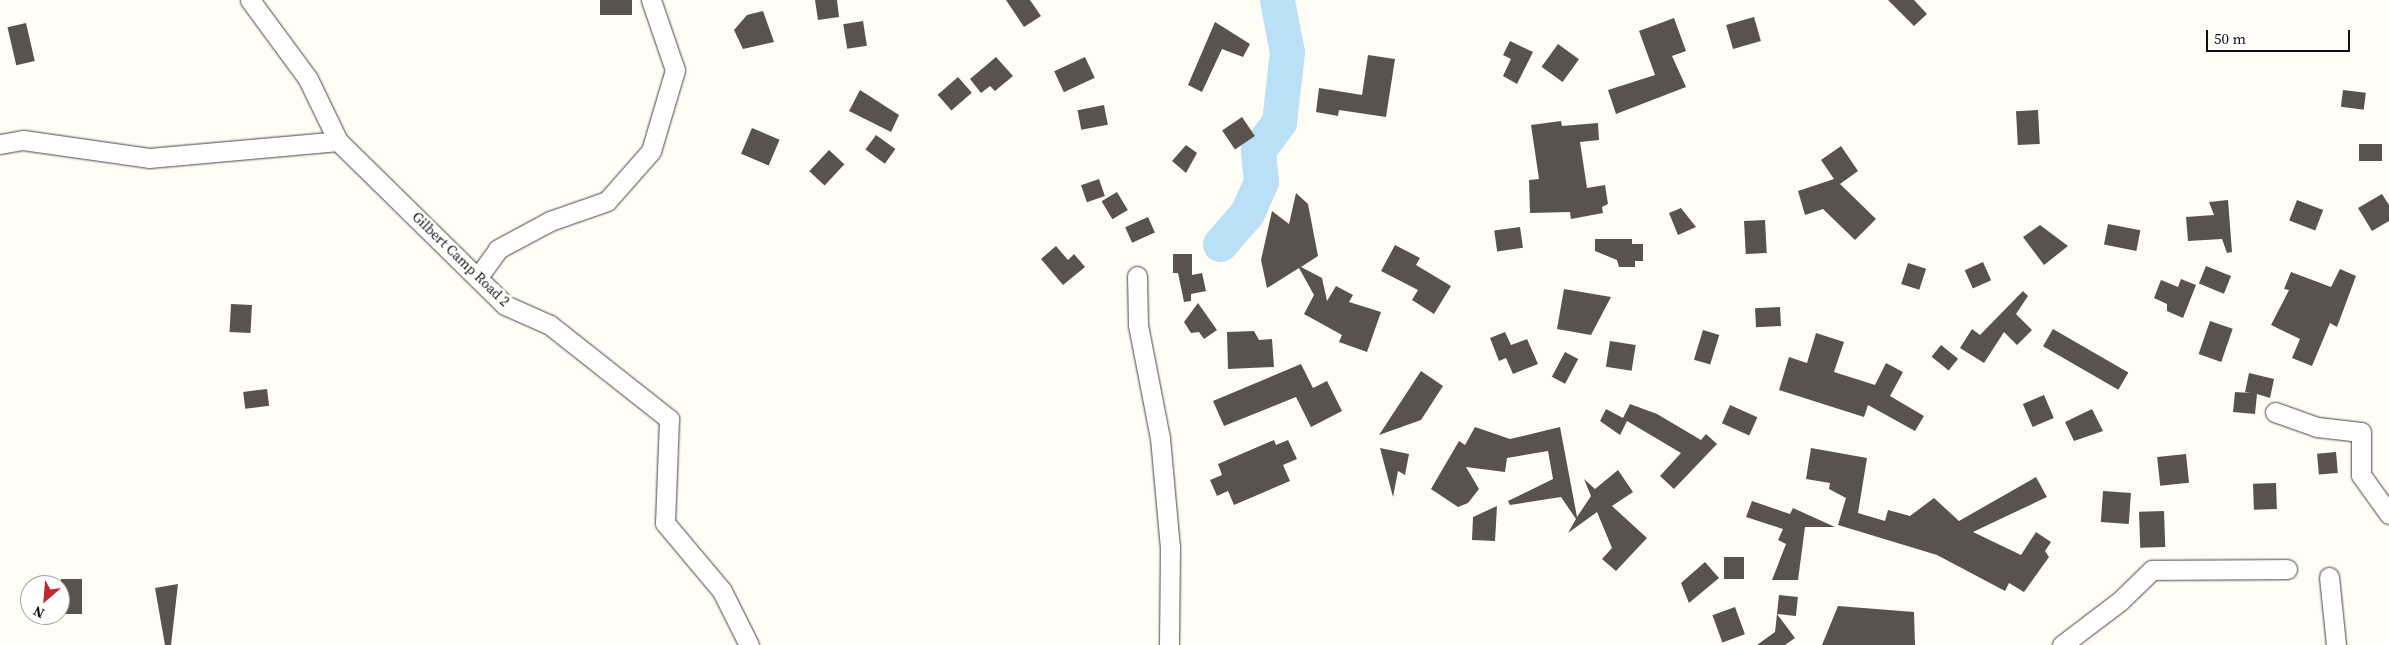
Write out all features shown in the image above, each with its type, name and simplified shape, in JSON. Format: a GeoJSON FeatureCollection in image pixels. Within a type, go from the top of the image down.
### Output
{"type":"FeatureCollection","features":[{"type":"Feature","properties":{"kind":"street","name":"Gilbert Camp Road 2"},"geometry":{"type":"LineString","coordinates":[[250,0],[308,78],[338,141],[505,305],[550,325],[669,419],[665,523],[722,591],[748,645]]}},
{"type":"Feature","properties":{"kind":"street"},"geometry":{"type":"LineString","coordinates":[[478,277],[498,249],[550,221],[607,201],[651,151],[675,70],[651,0]]}},
{"type":"Feature","properties":{"kind":"street"},"geometry":{"type":"LineString","coordinates":[[0,144],[22,140],[149,158],[338,141]]}},
{"type":"Feature","properties":{"kind":"street"},"geometry":{"type":"LineString","coordinates":[[1137,276],[1138,326],[1160,438],[1170,547],[1169,645]]}},
{"type":"Feature","properties":{"kind":"street"},"geometry":{"type":"LineString","coordinates":[[2275,412],[2317,427],[2361,432],[2361,475],[2389,514]]}},
{"type":"Feature","properties":{"kind":"street"},"geometry":{"type":"LineString","coordinates":[[2062,645],[2120,601],[2152,570],[2287,569]]}},
{"type":"Feature","properties":{"kind":"street"},"geometry":{"type":"LineString","coordinates":[[2329,577],[2336,645]]}},
{"type":"Feature","properties":{"kind":"building"},"geometry":{"type":"Polygon","coordinates":[[[600,0],[632,0],[632,15],[600,15],[600,0]]]}},
{"type":"Feature","properties":{"kind":"building"},"geometry":{"type":"Polygon","coordinates":[[[815,0],[837,0],[839,17],[818,20],[815,0]]]}},
{"type":"Feature","properties":{"kind":"building"},"geometry":{"type":"Polygon","coordinates":[[[1006,0],[1030,0],[1041,16],[1024,27],[1006,0]]]}},
{"type":"Feature","properties":{"kind":"building"},"geometry":{"type":"Polygon","coordinates":[[[1888,0],[1914,0],[1927,14],[1914,26],[1888,0]]]}},
{"type":"Feature","properties":{"kind":"building"},"geometry":{"type":"Polygon","coordinates":[[[763,11],[774,42],[743,49],[734,30],[747,15],[763,11]]]}},
{"type":"Feature","properties":{"kind":"building"},"geometry":{"type":"Polygon","coordinates":[[[1754,17],[1761,41],[1733,49],[1726,25],[1754,17]]]}},
{"type":"Feature","properties":{"kind":"building"},"geometry":{"type":"Polygon","coordinates":[[[1674,18],[1686,51],[1672,56],[1686,87],[1616,114],[1608,90],[1655,75],[1639,31],[1674,18]]]}},
{"type":"Feature","properties":{"kind":"building"},"geometry":{"type":"Polygon","coordinates":[[[863,21],[867,46],[847,49],[843,24],[863,21]]]}},
{"type":"Feature","properties":{"kind":"building"},"geometry":{"type":"Polygon","coordinates":[[[1215,22],[1250,44],[1243,57],[1222,49],[1202,92],[1188,85],[1215,22]]]}},
{"type":"Feature","properties":{"kind":"building"},"geometry":{"type":"Polygon","coordinates":[[[26,23],[35,61],[16,65],[7,27],[26,23]]]}},
{"type":"Feature","properties":{"kind":"building"},"geometry":{"type":"Polygon","coordinates":[[[1510,41],[1533,52],[1517,84],[1503,76],[1511,59],[1503,55],[1510,41]]]}},
{"type":"Feature","properties":{"kind":"building"},"geometry":{"type":"Polygon","coordinates":[[[1558,44],[1579,59],[1563,82],[1542,67],[1558,44]]]}},
{"type":"Feature","properties":{"kind":"building"},"geometry":{"type":"Polygon","coordinates":[[[1368,55],[1395,59],[1386,117],[1339,110],[1338,116],[1316,112],[1319,88],[1362,95],[1368,55]]]}},
{"type":"Feature","properties":{"kind":"building"},"geometry":{"type":"Polygon","coordinates":[[[996,57],[1013,76],[995,91],[990,86],[981,93],[970,79],[996,57]]]}},
{"type":"Feature","properties":{"kind":"building"},"geometry":{"type":"Polygon","coordinates":[[[1085,57],[1095,78],[1064,92],[1054,71],[1085,57]]]}},
{"type":"Feature","properties":{"kind":"building"},"geometry":{"type":"Polygon","coordinates":[[[958,77],[972,93],[951,111],[938,95],[958,77]]]}},
{"type":"Feature","properties":{"kind":"building"},"geometry":{"type":"Polygon","coordinates":[[[860,90],[899,115],[891,132],[849,111],[860,90]]]}},
{"type":"Feature","properties":{"kind":"building"},"geometry":{"type":"Polygon","coordinates":[[[2343,90],[2366,93],[2364,110],[2341,107],[2343,90]]]}},
{"type":"Feature","properties":{"kind":"building"},"geometry":{"type":"Polygon","coordinates":[[[1104,105],[1108,125],[1081,130],[1077,110],[1104,105]]]}},
{"type":"Feature","properties":{"kind":"building"},"geometry":{"type":"Polygon","coordinates":[[[2038,110],[2040,144],[2018,145],[2016,111],[2038,110]]]}},
{"type":"Feature","properties":{"kind":"building"},"geometry":{"type":"Polygon","coordinates":[[[1242,117],[1255,136],[1235,149],[1222,130],[1242,117]]]}},
{"type":"Feature","properties":{"kind":"building"},"geometry":{"type":"Polygon","coordinates":[[[1561,121],[1562,126],[1598,123],[1599,140],[1580,142],[1587,188],[1605,185],[1608,204],[1602,207],[1603,213],[1571,219],[1570,212],[1530,213],[1529,180],[1539,179],[1531,125],[1561,121]]]}},
{"type":"Feature","properties":{"kind":"building"},"geometry":{"type":"Polygon","coordinates":[[[752,128],[780,140],[769,165],[741,154],[752,128]]]}},
{"type":"Feature","properties":{"kind":"building"},"geometry":{"type":"Polygon","coordinates":[[[876,135],[895,149],[885,164],[865,150],[876,135]]]}},
{"type":"Feature","properties":{"kind":"building"},"geometry":{"type":"Polygon","coordinates":[[[2359,144],[2382,144],[2382,161],[2359,161],[2359,144]]]}},
{"type":"Feature","properties":{"kind":"building"},"geometry":{"type":"Polygon","coordinates":[[[1186,145],[1197,153],[1186,173],[1172,161],[1186,145]]]}},
{"type":"Feature","properties":{"kind":"building"},"geometry":{"type":"Polygon","coordinates":[[[1841,146],[1858,171],[1840,184],[1876,219],[1855,240],[1823,209],[1805,215],[1798,191],[1834,179],[1821,160],[1841,146]]]}},
{"type":"Feature","properties":{"kind":"building"},"geometry":{"type":"Polygon","coordinates":[[[829,150],[844,164],[825,186],[809,171],[829,150]]]}},
{"type":"Feature","properties":{"kind":"building"},"geometry":{"type":"Polygon","coordinates":[[[1099,179],[1105,196],[1087,202],[1081,185],[1099,179]]]}},
{"type":"Feature","properties":{"kind":"building"},"geometry":{"type":"Polygon","coordinates":[[[1117,192],[1128,210],[1112,219],[1102,201],[1117,192]]]}},
{"type":"Feature","properties":{"kind":"building"},"geometry":{"type":"Polygon","coordinates":[[[1296,193],[1308,204],[1318,256],[1301,267],[1322,278],[1327,301],[1336,286],[1353,295],[1349,302],[1381,312],[1367,352],[1339,342],[1342,335],[1304,314],[1314,295],[1299,268],[1267,288],[1261,260],[1272,211],[1289,224],[1296,193]]]}},
{"type":"Feature","properties":{"kind":"building"},"geometry":{"type":"Polygon","coordinates":[[[2382,194],[2389,205],[2389,221],[2372,231],[2358,208],[2382,194]]]}},
{"type":"Feature","properties":{"kind":"building"},"geometry":{"type":"Polygon","coordinates":[[[2228,200],[2232,252],[2227,253],[2222,239],[2188,241],[2186,217],[2214,215],[2209,202],[2228,200]]]}},
{"type":"Feature","properties":{"kind":"building"},"geometry":{"type":"Polygon","coordinates":[[[2297,200],[2323,210],[2315,231],[2289,221],[2297,200]]]}},
{"type":"Feature","properties":{"kind":"building"},"geometry":{"type":"Polygon","coordinates":[[[1681,208],[1696,227],[1678,235],[1669,213],[1681,208]]]}},
{"type":"Feature","properties":{"kind":"building"},"geometry":{"type":"Polygon","coordinates":[[[1148,217],[1155,233],[1132,243],[1125,227],[1148,217]]]}},
{"type":"Feature","properties":{"kind":"building"},"geometry":{"type":"Polygon","coordinates":[[[1765,220],[1767,253],[1746,254],[1744,221],[1765,220]]]}},
{"type":"Feature","properties":{"kind":"building"},"geometry":{"type":"Polygon","coordinates":[[[2108,224],[2140,230],[2136,251],[2104,245],[2108,224]]]}},
{"type":"Feature","properties":{"kind":"building"},"geometry":{"type":"Polygon","coordinates":[[[2040,225],[2068,246],[2044,265],[2023,237],[2040,225]]]}},
{"type":"Feature","properties":{"kind":"building"},"geometry":{"type":"Polygon","coordinates":[[[1520,227],[1523,248],[1497,251],[1494,231],[1520,227]]]}},
{"type":"Feature","properties":{"kind":"building"},"geometry":{"type":"Polygon","coordinates":[[[1595,239],[1632,239],[1632,244],[1643,244],[1643,261],[1635,261],[1635,267],[1619,267],[1617,260],[1595,251],[1595,239]]]}},
{"type":"Feature","properties":{"kind":"building"},"geometry":{"type":"Polygon","coordinates":[[[1395,245],[1420,258],[1416,265],[1451,286],[1434,314],[1412,300],[1418,290],[1381,271],[1395,245]]]}},
{"type":"Feature","properties":{"kind":"building"},"geometry":{"type":"Polygon","coordinates":[[[1056,246],[1068,260],[1074,254],[1085,267],[1063,285],[1041,259],[1056,246]]]}},
{"type":"Feature","properties":{"kind":"building"},"geometry":{"type":"Polygon","coordinates":[[[1173,254],[1192,254],[1192,275],[1202,273],[1206,291],[1191,294],[1191,301],[1184,302],[1178,273],[1173,273],[1173,254]]]}},
{"type":"Feature","properties":{"kind":"building"},"geometry":{"type":"Polygon","coordinates":[[[1983,262],[1991,280],[1973,288],[1965,270],[1983,262]]]}},
{"type":"Feature","properties":{"kind":"building"},"geometry":{"type":"Polygon","coordinates":[[[1908,263],[1926,269],[1919,290],[1901,284],[1908,263]]]}},
{"type":"Feature","properties":{"kind":"building"},"geometry":{"type":"Polygon","coordinates":[[[2206,266],[2231,276],[2224,294],[2199,284],[2206,266]]]}},
{"type":"Feature","properties":{"kind":"building"},"geometry":{"type":"Polygon","coordinates":[[[2340,269],[2356,276],[2337,327],[2330,323],[2312,366],[2292,358],[2300,339],[2271,325],[2289,290],[2284,289],[2291,272],[2331,287],[2340,269]]]}},
{"type":"Feature","properties":{"kind":"building"},"geometry":{"type":"Polygon","coordinates":[[[2181,279],[2196,285],[2183,318],[2167,311],[2167,304],[2154,298],[2161,280],[2178,287],[2181,279]]]}},
{"type":"Feature","properties":{"kind":"building"},"geometry":{"type":"Polygon","coordinates":[[[1564,289],[1611,297],[1591,335],[1557,329],[1564,289]]]}},
{"type":"Feature","properties":{"kind":"building"},"geometry":{"type":"Polygon","coordinates":[[[2023,291],[2028,296],[2016,314],[2032,330],[2017,345],[2004,332],[1984,363],[1960,348],[1972,329],[1980,335],[2023,291]]]}},
{"type":"Feature","properties":{"kind":"building"},"geometry":{"type":"Polygon","coordinates":[[[1198,303],[1217,330],[1204,339],[1199,332],[1191,333],[1184,322],[1198,303]]]}},
{"type":"Feature","properties":{"kind":"building"},"geometry":{"type":"Polygon","coordinates":[[[231,304],[252,305],[251,333],[230,332],[231,304]]]}},
{"type":"Feature","properties":{"kind":"building"},"geometry":{"type":"Polygon","coordinates":[[[1780,307],[1781,326],[1756,327],[1755,308],[1780,307]]]}},
{"type":"Feature","properties":{"kind":"building"},"geometry":{"type":"Polygon","coordinates":[[[2210,321],[2233,329],[2221,362],[2199,354],[2210,321]]]}},
{"type":"Feature","properties":{"kind":"building"},"geometry":{"type":"Polygon","coordinates":[[[2053,329],[2128,372],[2118,390],[2043,346],[2053,329]]]}},
{"type":"Feature","properties":{"kind":"building"},"geometry":{"type":"Polygon","coordinates":[[[1703,330],[1719,335],[1710,365],[1694,360],[1703,330]]]}},
{"type":"Feature","properties":{"kind":"building"},"geometry":{"type":"Polygon","coordinates":[[[1254,331],[1259,340],[1272,339],[1274,367],[1228,369],[1227,332],[1254,331]]]}},
{"type":"Feature","properties":{"kind":"building"},"geometry":{"type":"Polygon","coordinates":[[[1505,332],[1511,345],[1527,339],[1538,364],[1513,374],[1506,358],[1499,361],[1490,338],[1505,332]]]}},
{"type":"Feature","properties":{"kind":"building"},"geometry":{"type":"Polygon","coordinates":[[[1816,333],[1844,342],[1834,372],[1875,385],[1886,363],[1903,372],[1890,396],[1924,416],[1915,431],[1868,405],[1864,417],[1779,390],[1789,357],[1807,363],[1816,333]]]}},
{"type":"Feature","properties":{"kind":"building"},"geometry":{"type":"Polygon","coordinates":[[[1610,341],[1636,345],[1632,371],[1606,367],[1610,341]]]}},
{"type":"Feature","properties":{"kind":"building"},"geometry":{"type":"Polygon","coordinates":[[[1941,345],[1958,359],[1949,371],[1932,357],[1941,345]]]}},
{"type":"Feature","properties":{"kind":"building"},"geometry":{"type":"Polygon","coordinates":[[[1565,352],[1578,359],[1565,384],[1552,377],[1565,352]]]}},
{"type":"Feature","properties":{"kind":"building"},"geometry":{"type":"Polygon","coordinates":[[[1301,364],[1313,388],[1327,381],[1342,411],[1311,427],[1296,397],[1224,426],[1213,401],[1301,364]]]}},
{"type":"Feature","properties":{"kind":"building"},"geometry":{"type":"Polygon","coordinates":[[[1421,371],[1443,386],[1421,420],[1379,435],[1421,371]]]}},
{"type":"Feature","properties":{"kind":"building"},"geometry":{"type":"Polygon","coordinates":[[[2249,373],[2274,379],[2270,398],[2257,394],[2255,414],[2233,412],[2235,392],[2251,393],[2245,392],[2249,373]]]}},
{"type":"Feature","properties":{"kind":"building"},"geometry":{"type":"Polygon","coordinates":[[[267,389],[269,406],[245,409],[243,392],[267,389]]]}},
{"type":"Feature","properties":{"kind":"building"},"geometry":{"type":"Polygon","coordinates":[[[2044,395],[2054,418],[2033,427],[2023,404],[2044,395]]]}},
{"type":"Feature","properties":{"kind":"building"},"geometry":{"type":"Polygon","coordinates":[[[1630,404],[1657,414],[1701,440],[1706,434],[1717,444],[1674,489],[1660,476],[1681,453],[1627,421],[1620,435],[1600,421],[1606,409],[1623,418],[1630,404]]]}},
{"type":"Feature","properties":{"kind":"building"},"geometry":{"type":"Polygon","coordinates":[[[1730,405],[1757,417],[1749,435],[1722,423],[1730,405]]]}},
{"type":"Feature","properties":{"kind":"building"},"geometry":{"type":"Polygon","coordinates":[[[2092,409],[2103,431],[2074,441],[2065,422],[2092,409]]]}},
{"type":"Feature","properties":{"kind":"building"},"geometry":{"type":"Polygon","coordinates":[[[1475,427],[1510,439],[1560,427],[1577,517],[1591,496],[1584,479],[1595,489],[1618,470],[1633,492],[1612,506],[1647,538],[1616,571],[1602,559],[1612,548],[1597,512],[1568,533],[1576,519],[1561,497],[1510,505],[1508,501],[1553,479],[1548,451],[1507,458],[1505,472],[1466,467],[1479,489],[1468,503],[1458,507],[1431,489],[1459,441],[1465,445],[1475,427]]]}},
{"type":"Feature","properties":{"kind":"building"},"geometry":{"type":"Polygon","coordinates":[[[1274,440],[1276,445],[1288,440],[1297,459],[1283,465],[1290,481],[1234,505],[1228,491],[1217,496],[1210,480],[1222,475],[1218,464],[1274,440]]]}},
{"type":"Feature","properties":{"kind":"building"},"geometry":{"type":"Polygon","coordinates":[[[1380,448],[1409,454],[1405,475],[1398,471],[1393,497],[1380,448]]]}},
{"type":"Feature","properties":{"kind":"building"},"geometry":{"type":"Polygon","coordinates":[[[1811,448],[1867,458],[1858,513],[1885,521],[1888,510],[1910,516],[1934,498],[1959,521],[2036,477],[2047,497],[1973,532],[2021,555],[2036,532],[2051,542],[2045,551],[2049,557],[2024,592],[2009,583],[2005,591],[1937,555],[1838,525],[1846,498],[1829,489],[1830,483],[1806,479],[1811,448]]]}},
{"type":"Feature","properties":{"kind":"building"},"geometry":{"type":"Polygon","coordinates":[[[2336,452],[2338,473],[2319,475],[2317,454],[2336,452]]]}},
{"type":"Feature","properties":{"kind":"building"},"geometry":{"type":"Polygon","coordinates":[[[2186,454],[2189,483],[2160,486],[2157,457],[2186,454]]]}},
{"type":"Feature","properties":{"kind":"building"},"geometry":{"type":"Polygon","coordinates":[[[2276,483],[2277,509],[2254,510],[2253,484],[2276,483]]]}},
{"type":"Feature","properties":{"kind":"building"},"geometry":{"type":"Polygon","coordinates":[[[2103,491],[2131,493],[2129,524],[2101,522],[2103,491]]]}},
{"type":"Feature","properties":{"kind":"building"},"geometry":{"type":"Polygon","coordinates":[[[1752,501],[1790,514],[1793,508],[1835,527],[1805,527],[1798,580],[1772,580],[1786,544],[1778,540],[1783,529],[1746,517],[1752,501]]]}},
{"type":"Feature","properties":{"kind":"building"},"geometry":{"type":"Polygon","coordinates":[[[1497,506],[1495,541],[1472,540],[1473,517],[1497,506]]]}},
{"type":"Feature","properties":{"kind":"building"},"geometry":{"type":"Polygon","coordinates":[[[2164,511],[2165,547],[2140,548],[2139,512],[2164,511]]]}},
{"type":"Feature","properties":{"kind":"building"},"geometry":{"type":"Polygon","coordinates":[[[1724,557],[1744,557],[1744,579],[1724,579],[1724,557]]]}},
{"type":"Feature","properties":{"kind":"building"},"geometry":{"type":"Polygon","coordinates":[[[1705,562],[1719,578],[1689,603],[1681,583],[1705,562]]]}},
{"type":"Feature","properties":{"kind":"building"},"geometry":{"type":"Polygon","coordinates":[[[70,579],[82,579],[82,614],[70,614],[70,579]]]}},
{"type":"Feature","properties":{"kind":"building"},"geometry":{"type":"Polygon","coordinates":[[[178,584],[171,645],[165,645],[155,588],[178,584]]]}},
{"type":"Feature","properties":{"kind":"building"},"geometry":{"type":"Polygon","coordinates":[[[1779,595],[1798,597],[1796,616],[1777,614],[1779,595]]]}},
{"type":"Feature","properties":{"kind":"building"},"geometry":{"type":"Polygon","coordinates":[[[1838,606],[1914,612],[1915,645],[1822,645],[1838,606]]]}},
{"type":"Feature","properties":{"kind":"building"},"geometry":{"type":"Polygon","coordinates":[[[1735,607],[1745,634],[1722,642],[1712,615],[1735,607]]]}},
{"type":"Feature","properties":{"kind":"building"},"geometry":{"type":"Polygon","coordinates":[[[1777,614],[1795,638],[1785,645],[1757,645],[1775,632],[1777,614]]]}},
{"type":"Feature","properties":{"kind":"waterway"},"geometry":{"type":"LineString","coordinates":[[1220,244],[1247,213],[1261,181],[1258,150],[1279,122],[1287,52],[1277,0]]}}]}
